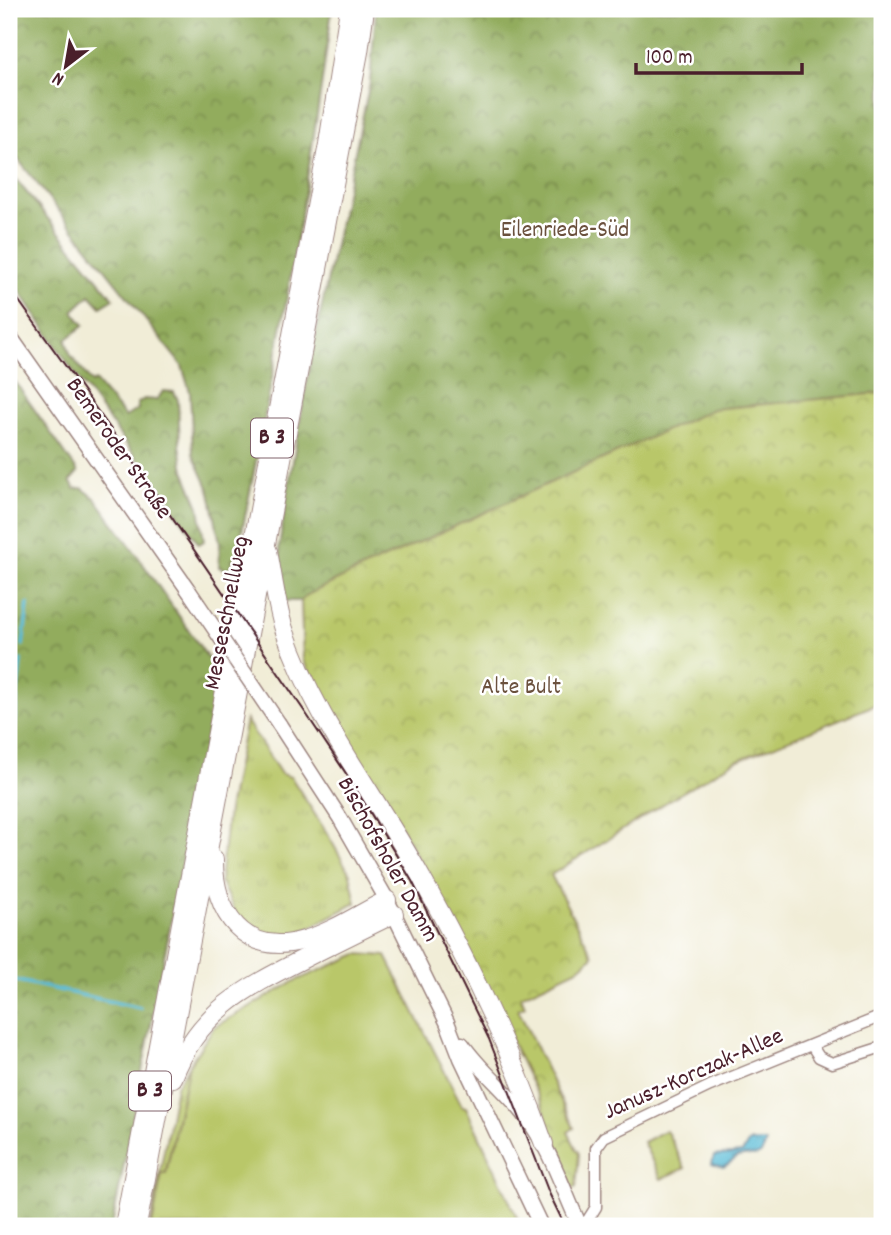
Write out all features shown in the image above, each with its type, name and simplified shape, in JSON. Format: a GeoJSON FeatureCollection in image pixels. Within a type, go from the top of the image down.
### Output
{"type":"FeatureCollection","features":[{"type":"Feature","properties":{"kind":"highway","name":"Messeschnellweg"},"geometry":{"type":"LineString","coordinates":[[124,1226],[328,144],[349,9]]}},
{"type":"Feature","properties":{"kind":"highway","name":"Messeschnellweg"},"geometry":{"type":"LineString","coordinates":[[137,1226],[365,9]]}},
{"type":"Feature","properties":{"kind":"highway"},"geometry":{"type":"LineString","coordinates":[[266,540],[283,627],[297,664],[328,724],[400,841],[446,923],[500,1034],[530,1102],[544,1144]]}},
{"type":"Feature","properties":{"kind":"highway"},"geometry":{"type":"LineString","coordinates":[[215,810],[215,883],[227,915],[238,929],[248,936],[270,943],[293,943],[390,907]]}},
{"type":"Feature","properties":{"kind":"highway"},"geometry":{"type":"LineString","coordinates":[[156,1126],[182,1056],[192,1039],[216,1011],[239,993],[390,907]]}},
{"type":"Feature","properties":{"kind":"main road","name":"Bemeroder Straße"},"geometry":{"type":"LineString","coordinates":[[9,335],[279,724]]}},
{"type":"Feature","properties":{"kind":"main road","name":"Bischofsholer Damm"},"geometry":{"type":"LineString","coordinates":[[279,724],[340,818],[390,907],[447,1022],[461,1058],[541,1226]]}},
{"type":"Feature","properties":{"kind":"main road","name":"Bischofsholer Damm"},"geometry":{"type":"LineString","coordinates":[[447,1022],[475,1062],[518,1106],[544,1144],[582,1226]]}},
{"type":"Feature","properties":{"kind":"street","name":"Janusz-Korczak-Allee"},"geometry":{"type":"LineString","coordinates":[[582,1226],[596,1207],[596,1148],[604,1137],[710,1086],[882,1016]]}},
{"type":"Feature","properties":{"kind":"street","name":"Janusz-Korczak-Allee"},"geometry":{"type":"LineString","coordinates":[[811,1046],[819,1057],[832,1063],[882,1047]]}},
{"type":"Feature","properties":{"kind":"green space"},"geometry":{"type":"Polygon","coordinates":[[[9,9],[332,9],[278,348],[238,551],[228,570],[219,567],[220,543],[210,492],[193,454],[190,392],[182,366],[9,148],[9,9]]]}},
{"type":"Feature","properties":{"kind":"green space","name":"Eilenriede-Süd"},"geometry":{"type":"Polygon","coordinates":[[[376,9],[882,9],[882,393],[713,409],[365,567],[307,595],[301,601],[285,601],[279,548],[285,507],[312,352],[370,82],[376,9]]]}},
{"type":"Feature","properties":{"kind":"green space"},"geometry":{"type":"Polygon","coordinates":[[[9,171],[114,299],[101,307],[90,295],[73,311],[84,325],[66,340],[70,354],[92,383],[95,381],[125,417],[138,409],[137,404],[144,399],[157,400],[163,391],[174,392],[178,400],[184,471],[199,507],[204,541],[199,544],[73,371],[9,275],[9,171]]]}},
{"type":"Feature","properties":{"kind":"green space"},"geometry":{"type":"Polygon","coordinates":[[[9,373],[78,472],[70,481],[75,489],[82,488],[95,498],[219,674],[112,1226],[9,1226],[9,373]]]}},
{"type":"Feature","properties":{"kind":"green space","name":"Alte Bult"},"geometry":{"type":"Polygon","coordinates":[[[882,393],[882,702],[733,762],[551,875],[593,956],[578,969],[521,996],[525,1006],[518,1009],[574,1128],[568,1132],[579,1154],[576,1187],[572,1189],[541,1102],[451,917],[390,808],[334,720],[303,660],[301,601],[307,595],[365,567],[713,409],[882,393]]]}},
{"type":"Feature","properties":{"kind":"green space"},"geometry":{"type":"Polygon","coordinates":[[[246,720],[281,774],[291,777],[350,874],[356,903],[292,937],[277,939],[240,923],[220,881],[228,810],[246,720]]]}},
{"type":"Feature","properties":{"kind":"green space"},"geometry":{"type":"Polygon","coordinates":[[[358,954],[386,956],[462,1106],[466,1107],[521,1226],[152,1226],[162,1173],[166,1173],[189,1065],[214,1027],[295,981],[358,954]]]}},
{"type":"Feature","properties":{"kind":"green space"},"geometry":{"type":"Polygon","coordinates":[[[189,1065],[165,1174],[162,1173],[150,1226],[176,1086],[189,1065]]]}},
{"type":"Feature","properties":{"kind":"green space"},"geometry":{"type":"Polygon","coordinates":[[[666,1130],[685,1168],[661,1179],[643,1142],[666,1130]]]}},
{"type":"Feature","properties":{"kind":"water"},"geometry":{"type":"Polygon","coordinates":[[[749,1142],[766,1142],[759,1155],[738,1157],[723,1167],[712,1164],[714,1156],[742,1153],[749,1142]]]}},
{"type":"Feature","properties":{"kind":"waterway"},"geometry":{"type":"LineString","coordinates":[[23,645],[28,604]]}},
{"type":"Feature","properties":{"kind":"waterway"},"geometry":{"type":"LineString","coordinates":[[9,760],[21,660]]}},
{"type":"Feature","properties":{"kind":"waterway"},"geometry":{"type":"LineString","coordinates":[[9,979],[140,1008]]}},
{"type":"Feature","properties":{"kind":"tram line"},"geometry":{"type":"LineString","coordinates":[[9,287],[127,452],[307,715],[412,881],[489,1039],[549,1193],[565,1226]]}}]}
